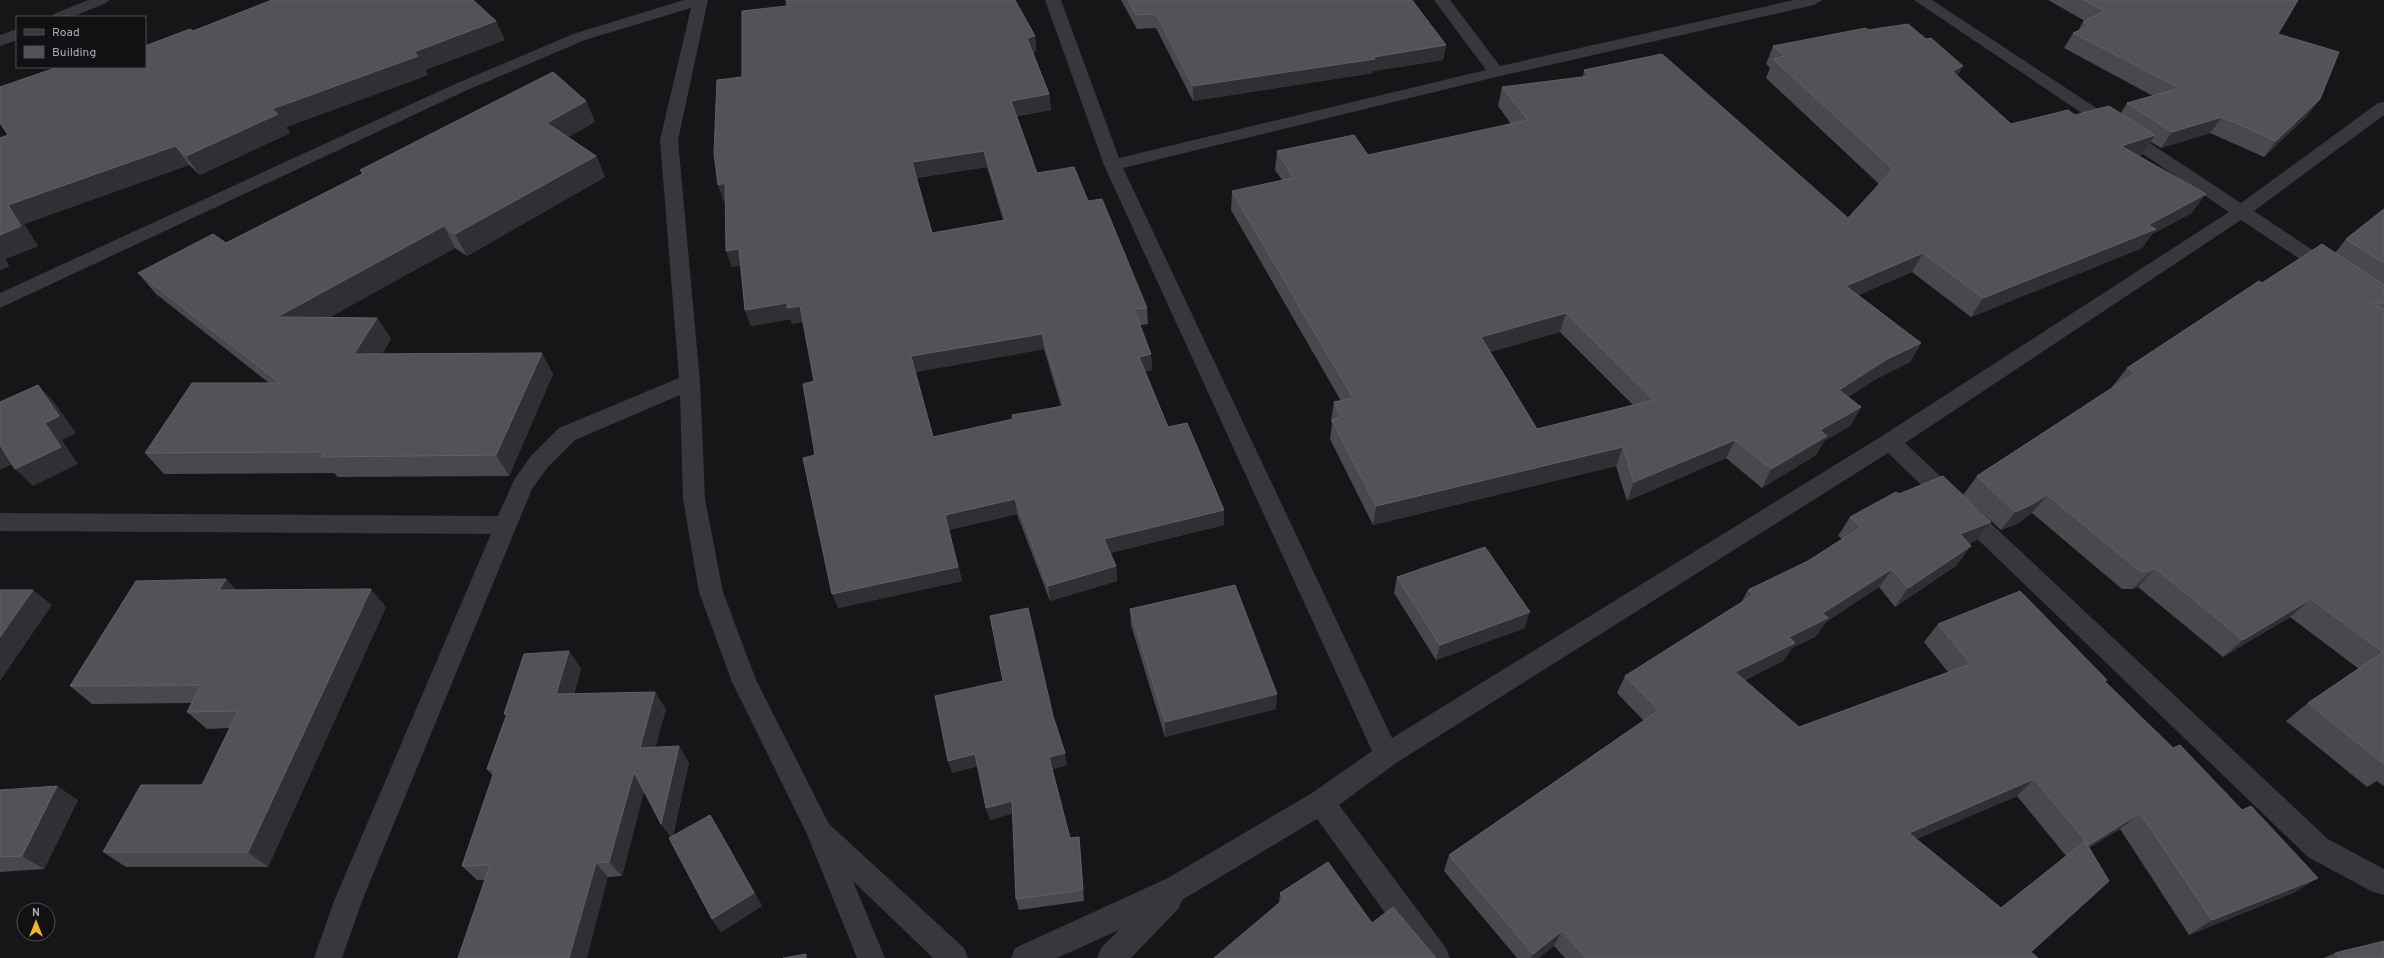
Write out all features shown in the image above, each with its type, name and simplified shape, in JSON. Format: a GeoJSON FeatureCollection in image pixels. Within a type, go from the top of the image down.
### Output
{"type":"FeatureCollection","features":[{"type":"Feature","properties":{"kind":"street"},"geometry":{"type":"LineString","coordinates":[[61,16],[101,0]]}},
{"type":"Feature","properties":{"kind":"street"},"geometry":{"type":"LineString","coordinates":[[0,301],[459,88],[580,37],[700,0],[669,140],[690,382],[694,499],[711,592],[744,682],[818,829],[871,958]]}},
{"type":"Feature","properties":{"kind":"street"},"geometry":{"type":"LineString","coordinates":[[1053,0],[1113,165],[1387,755]]}},
{"type":"Feature","properties":{"kind":"street"},"geometry":{"type":"LineString","coordinates":[[1442,0],[1496,72]]}},
{"type":"Feature","properties":{"kind":"street"},"geometry":{"type":"LineString","coordinates":[[1113,165],[1496,72],[1814,0]]}},
{"type":"Feature","properties":{"kind":"street"},"geometry":{"type":"LineString","coordinates":[[1922,0],[2345,280]]}},
{"type":"Feature","properties":{"kind":"street"},"geometry":{"type":"LineString","coordinates":[[0,41],[16,34]]}},
{"type":"Feature","properties":{"kind":"street"},"geometry":{"type":"LineString","coordinates":[[1025,958],[1178,888],[1321,802],[1387,755],[1890,442],[2241,212],[2384,107]]}},
{"type":"Feature","properties":{"kind":"street"},"geometry":{"type":"LineString","coordinates":[[328,958],[348,901],[522,486],[539,462],[567,434],[690,382]]}},
{"type":"Feature","properties":{"kind":"street"},"geometry":{"type":"LineString","coordinates":[[1890,442],[2318,848],[2381,882],[2384,882]]}},
{"type":"Feature","properties":{"kind":"street"},"geometry":{"type":"LineString","coordinates":[[0,522],[506,525]]}},
{"type":"Feature","properties":{"kind":"street"},"geometry":{"type":"LineString","coordinates":[[1321,802],[1436,958]]}},
{"type":"Feature","properties":{"kind":"street"},"geometry":{"type":"LineString","coordinates":[[818,829],[954,958]]}},
{"type":"Feature","properties":{"kind":"street"},"geometry":{"type":"LineString","coordinates":[[1111,958],[1178,888]]}},
{"type":"Feature","properties":{"kind":"building"},"geometry":{"type":"Polygon","coordinates":[[[272,0],[473,0],[496,21],[414,52],[418,56],[272,109],[278,114],[186,156],[175,146],[8,205],[21,226],[0,235],[0,138],[8,135],[0,123],[0,87],[55,68],[146,68],[146,46],[190,29],[193,31],[272,0]]]}},
{"type":"Feature","properties":{"kind":"building"},"geometry":{"type":"Polygon","coordinates":[[[786,0],[1015,0],[1035,36],[1027,38],[1049,94],[1011,101],[1037,173],[1074,167],[1088,201],[1102,199],[1147,308],[1134,309],[1151,354],[1139,357],[1168,427],[1187,423],[1224,510],[1104,539],[1116,566],[1048,586],[1015,499],[945,515],[958,567],[832,594],[803,458],[815,455],[803,384],[814,381],[800,306],[787,308],[787,303],[745,310],[739,249],[726,251],[725,183],[718,185],[714,153],[717,80],[742,77],[742,11],[787,6],[786,0]],[[984,151],[912,162],[932,233],[1006,220],[984,151]],[[1042,334],[911,356],[933,437],[1013,419],[1012,415],[1064,406],[1042,334]]]}},
{"type":"Feature","properties":{"kind":"building"},"geometry":{"type":"Polygon","coordinates":[[[1128,0],[1412,0],[1446,45],[1374,57],[1375,59],[1193,86],[1156,14],[1136,15],[1128,0]]]}},
{"type":"Feature","properties":{"kind":"building"},"geometry":{"type":"Polygon","coordinates":[[[2084,0],[2298,0],[2278,34],[2339,52],[2320,99],[2276,141],[2222,117],[2172,132],[2127,103],[2180,88],[2073,33],[2089,26],[2083,22],[2104,11],[2084,0]]]}},
{"type":"Feature","properties":{"kind":"building"},"geometry":{"type":"Polygon","coordinates":[[[1908,24],[1926,39],[1931,38],[1963,66],[1952,71],[2011,124],[2068,110],[2075,115],[2109,106],[2155,135],[2121,146],[2206,194],[2148,225],[2156,229],[1983,298],[1923,253],[1846,286],[1921,343],[1887,359],[1839,390],[1861,407],[1820,430],[1827,436],[1771,469],[1735,440],[1634,482],[1623,447],[1376,506],[1332,420],[1341,417],[1334,402],[1353,398],[1232,191],[1293,178],[1277,151],[1354,135],[1368,155],[1528,120],[1502,87],[1590,76],[1584,70],[1662,54],[1848,218],[1893,169],[1773,59],[1785,56],[1773,46],[1866,28],[1868,30],[1908,24]],[[1566,313],[1481,337],[1537,429],[1654,400],[1566,313]]]}},
{"type":"Feature","properties":{"kind":"building"},"geometry":{"type":"Polygon","coordinates":[[[553,72],[586,101],[547,123],[596,156],[455,234],[444,226],[277,317],[377,318],[354,354],[542,353],[496,455],[321,457],[324,452],[145,453],[192,383],[280,383],[138,273],[213,234],[226,243],[364,173],[360,170],[553,72]]]}},
{"type":"Feature","properties":{"kind":"building"},"geometry":{"type":"Polygon","coordinates":[[[2384,209],[2384,263],[2346,239],[2384,209]]]}},
{"type":"Feature","properties":{"kind":"building"},"geometry":{"type":"Polygon","coordinates":[[[2322,244],[2384,285],[2384,303],[2372,303],[2384,309],[2384,764],[2308,703],[2383,652],[2311,599],[2243,640],[2155,568],[2151,571],[2140,571],[2047,495],[2031,505],[2015,512],[1977,476],[2135,373],[2127,368],[2259,281],[2262,283],[2322,244]]]}},
{"type":"Feature","properties":{"kind":"building"},"geometry":{"type":"Polygon","coordinates":[[[38,385],[59,416],[45,423],[61,447],[15,469],[0,445],[0,402],[38,385]]]}},
{"type":"Feature","properties":{"kind":"building"},"geometry":{"type":"Polygon","coordinates":[[[1943,476],[1991,522],[1960,534],[1971,546],[1908,588],[1892,569],[1823,613],[1828,618],[1789,637],[1795,643],[1735,672],[1799,727],[1971,664],[1938,624],[2020,591],[2107,680],[2104,681],[2173,748],[2180,745],[2242,810],[2251,806],[2318,878],[2212,920],[2140,813],[2089,845],[2034,779],[1909,833],[2001,908],[2085,841],[2109,881],[2031,952],[2038,958],[1586,958],[1562,931],[1533,954],[1449,855],[1659,710],[1625,676],[1753,595],[1748,590],[1808,561],[1861,527],[1850,517],[1896,492],[1899,494],[1943,476]]]}},
{"type":"Feature","properties":{"kind":"building"},"geometry":{"type":"Polygon","coordinates":[[[1485,547],[1530,612],[1440,645],[1397,577],[1485,547]]]}},
{"type":"Feature","properties":{"kind":"building"},"geometry":{"type":"Polygon","coordinates":[[[226,579],[219,590],[371,589],[248,852],[103,852],[141,785],[202,785],[238,711],[187,712],[201,685],[70,686],[136,581],[226,579]]]}},
{"type":"Feature","properties":{"kind":"building"},"geometry":{"type":"Polygon","coordinates":[[[1235,585],[1277,694],[1165,722],[1130,609],[1235,585]]]}},
{"type":"Feature","properties":{"kind":"building"},"geometry":{"type":"Polygon","coordinates":[[[0,590],[33,590],[0,637],[0,590]]]}},
{"type":"Feature","properties":{"kind":"building"},"geometry":{"type":"Polygon","coordinates":[[[1028,608],[1053,716],[1065,753],[1049,757],[1070,838],[1079,837],[1083,890],[1016,899],[1012,801],[986,808],[975,754],[948,761],[935,696],[1003,681],[990,616],[1028,608]]]}},
{"type":"Feature","properties":{"kind":"building"},"geometry":{"type":"Polygon","coordinates":[[[569,651],[556,694],[655,692],[640,748],[679,746],[661,824],[634,772],[609,862],[596,863],[569,958],[458,958],[490,865],[462,866],[495,769],[487,769],[507,714],[504,714],[524,654],[569,651]]]}},
{"type":"Feature","properties":{"kind":"building"},"geometry":{"type":"Polygon","coordinates":[[[57,786],[22,856],[0,857],[0,790],[57,786]]]}},
{"type":"Feature","properties":{"kind":"building"},"geometry":{"type":"Polygon","coordinates":[[[710,815],[754,893],[712,919],[669,838],[710,815]]]}},
{"type":"Feature","properties":{"kind":"building"},"geometry":{"type":"Polygon","coordinates":[[[1328,862],[1372,923],[1393,907],[1436,958],[1214,958],[1284,899],[1280,893],[1328,862]]]}},
{"type":"Feature","properties":{"kind":"building"},"geometry":{"type":"Polygon","coordinates":[[[2384,941],[2384,958],[2339,958],[2335,953],[2384,941]]]}},
{"type":"Feature","properties":{"kind":"building"},"geometry":{"type":"Polygon","coordinates":[[[806,954],[806,958],[783,958],[806,954]]]}}]}
